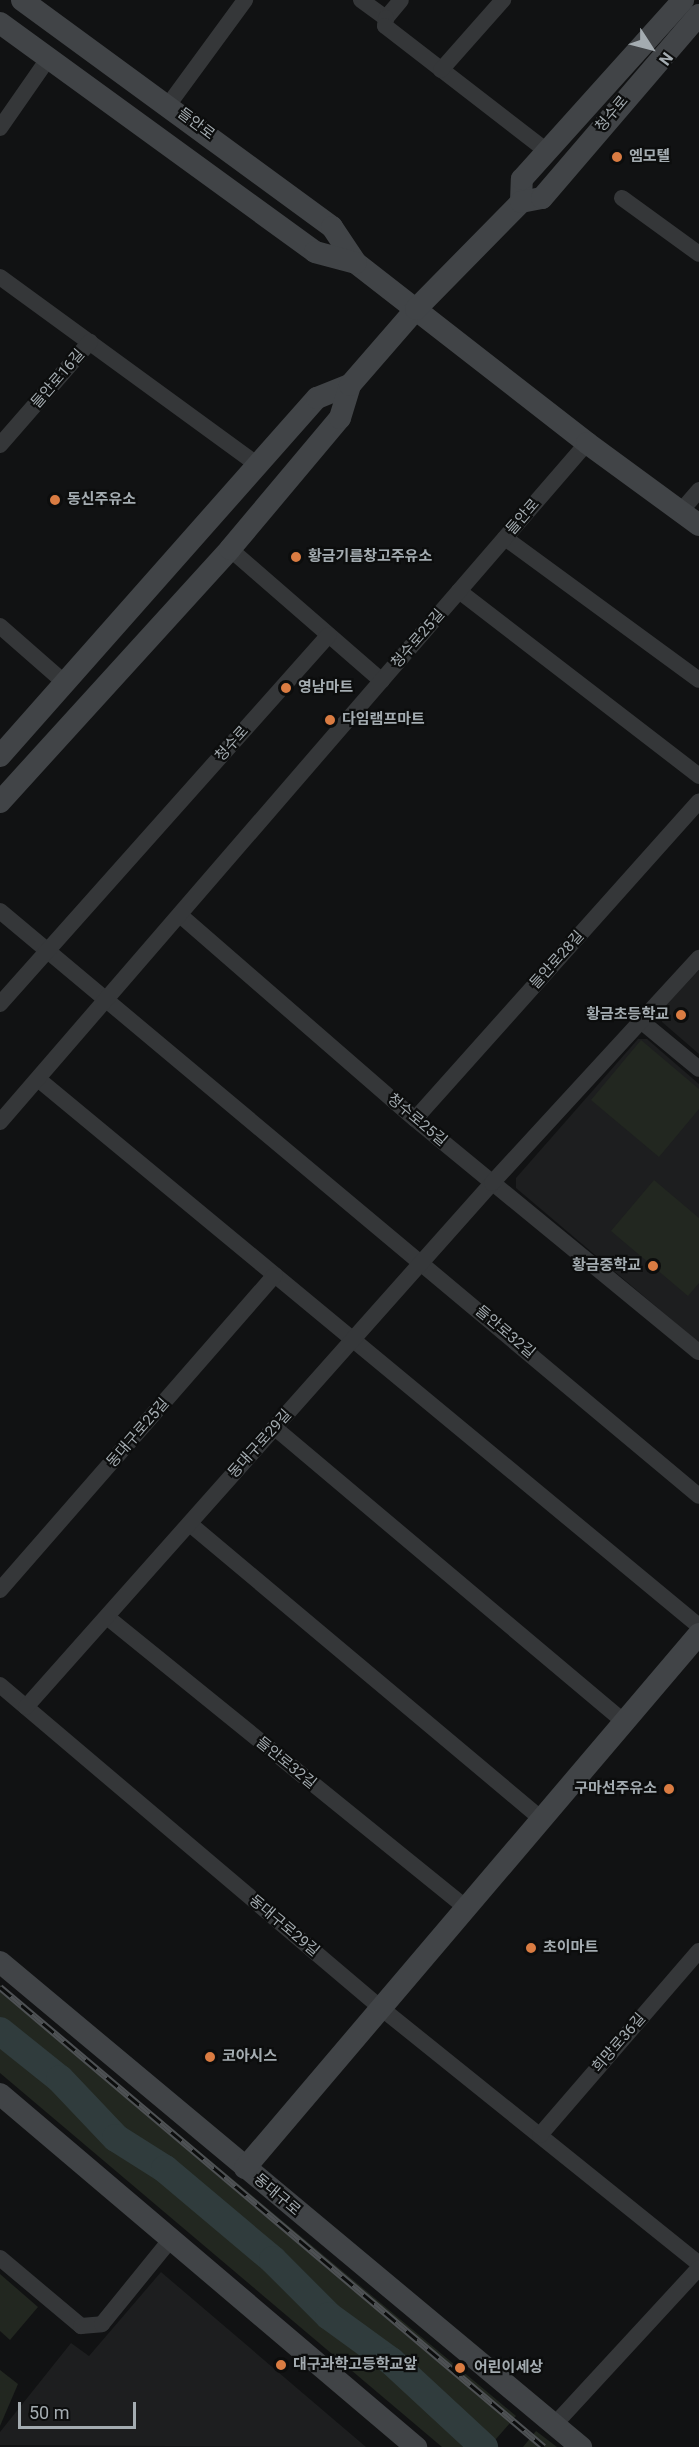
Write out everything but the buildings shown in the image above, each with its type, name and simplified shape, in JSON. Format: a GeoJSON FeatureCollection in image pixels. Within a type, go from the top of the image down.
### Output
{"type":"FeatureCollection","features":[{"type":"Feature","properties":{"kind":"main road","name":"들안로"},"geometry":{"type":"LineString","coordinates":[[22,0],[169,104],[332,227],[356,263],[586,444],[699,525]]}},
{"type":"Feature","properties":{"kind":"main road","name":"청수로"},"geometry":{"type":"LineString","coordinates":[[521,202],[522,179],[683,0]]}},
{"type":"Feature","properties":{"kind":"main road","name":"청수로"},"geometry":{"type":"LineString","coordinates":[[0,802],[230,549],[339,418],[350,385],[416,309],[521,202],[542,198],[699,15]]}},
{"type":"Feature","properties":{"kind":"main road","name":"들안로"},"geometry":{"type":"LineString","coordinates":[[0,23],[315,252],[356,263]]}},
{"type":"Feature","properties":{"kind":"main road","name":"청수로"},"geometry":{"type":"LineString","coordinates":[[0,756],[317,398],[350,385]]}},
{"type":"Feature","properties":{"kind":"main road"},"geometry":{"type":"LineString","coordinates":[[245,2168],[699,1634]]}},
{"type":"Feature","properties":{"kind":"main road","name":"동대구로"},"geometry":{"type":"LineString","coordinates":[[0,1962],[582,2447]]}},
{"type":"Feature","properties":{"kind":"main road"},"geometry":{"type":"LineString","coordinates":[[0,2094],[416,2447]]}},
{"type":"Feature","properties":{"kind":"street"},"geometry":{"type":"LineString","coordinates":[[361,0],[386,18]]}},
{"type":"Feature","properties":{"kind":"street"},"geometry":{"type":"LineString","coordinates":[[401,0],[386,18],[385,26],[547,151]]}},
{"type":"Feature","properties":{"kind":"street"},"geometry":{"type":"LineString","coordinates":[[441,70],[503,0]]}},
{"type":"Feature","properties":{"kind":"street"},"geometry":{"type":"LineString","coordinates":[[169,104],[237,3]]}},
{"type":"Feature","properties":{"kind":"street"},"geometry":{"type":"LineString","coordinates":[[0,128],[48,59]]}},
{"type":"Feature","properties":{"kind":"street"},"geometry":{"type":"LineString","coordinates":[[622,198],[697,248]]}},
{"type":"Feature","properties":{"kind":"street","name":"들안로16길"},"geometry":{"type":"LineString","coordinates":[[0,277],[90,342],[0,445]]}},
{"type":"Feature","properties":{"kind":"street"},"geometry":{"type":"LineString","coordinates":[[90,342],[258,465]]}},
{"type":"Feature","properties":{"kind":"street","name":"들안로"},"geometry":{"type":"LineString","coordinates":[[459,591],[586,444]]}},
{"type":"Feature","properties":{"kind":"street"},"geometry":{"type":"LineString","coordinates":[[681,511],[699,490]]}},
{"type":"Feature","properties":{"kind":"street"},"geometry":{"type":"LineString","coordinates":[[505,538],[699,680]]}},
{"type":"Feature","properties":{"kind":"street"},"geometry":{"type":"LineString","coordinates":[[230,549],[382,681]]}},
{"type":"Feature","properties":{"kind":"street"},"geometry":{"type":"LineString","coordinates":[[459,591],[699,776]]}},
{"type":"Feature","properties":{"kind":"street","name":"청수로25길"},"geometry":{"type":"LineString","coordinates":[[0,1122],[459,591]]}},
{"type":"Feature","properties":{"kind":"street"},"geometry":{"type":"LineString","coordinates":[[0,626],[66,684]]}},
{"type":"Feature","properties":{"kind":"street","name":"청수로"},"geometry":{"type":"LineString","coordinates":[[0,1004],[329,635]]}},
{"type":"Feature","properties":{"kind":"street","name":"들안로28길"},"geometry":{"type":"LineString","coordinates":[[415,1119],[699,801]]}},
{"type":"Feature","properties":{"kind":"street"},"geometry":{"type":"LineString","coordinates":[[0,911],[422,1261],[699,958]]}},
{"type":"Feature","properties":{"kind":"street","name":"청수로25길"},"geometry":{"type":"LineString","coordinates":[[180,915],[492,1183]]}},
{"type":"Feature","properties":{"kind":"street"},"geometry":{"type":"LineString","coordinates":[[641,1021],[699,1069]]}},
{"type":"Feature","properties":{"kind":"street"},"geometry":{"type":"LineString","coordinates":[[38,1079],[699,1626]]}},
{"type":"Feature","properties":{"kind":"street"},"geometry":{"type":"LineString","coordinates":[[492,1183],[699,1352]]}},
{"type":"Feature","properties":{"kind":"street","name":"동대구로29길"},"geometry":{"type":"LineString","coordinates":[[26,1707],[422,1261]]}},
{"type":"Feature","properties":{"kind":"street","name":"들안로32길"},"geometry":{"type":"LineString","coordinates":[[422,1261],[699,1496]]}},
{"type":"Feature","properties":{"kind":"street","name":"동대구로25길"},"geometry":{"type":"LineString","coordinates":[[0,1590],[275,1275]]}},
{"type":"Feature","properties":{"kind":"street"},"geometry":{"type":"LineString","coordinates":[[275,1428],[624,1722]]}},
{"type":"Feature","properties":{"kind":"street"},"geometry":{"type":"LineString","coordinates":[[190,1524],[542,1819]]}},
{"type":"Feature","properties":{"kind":"street","name":"들안로32길"},"geometry":{"type":"LineString","coordinates":[[107,1617],[466,1908]]}},
{"type":"Feature","properties":{"kind":"street","name":"동대구로29길"},"geometry":{"type":"LineString","coordinates":[[0,1685],[381,2008]]}},
{"type":"Feature","properties":{"kind":"street","name":"희망로36길"},"geometry":{"type":"LineString","coordinates":[[540,2135],[699,1951]]}},
{"type":"Feature","properties":{"kind":"street"},"geometry":{"type":"LineString","coordinates":[[381,2008],[699,2266],[555,2424]]}},
{"type":"Feature","properties":{"kind":"street"},"geometry":{"type":"LineString","coordinates":[[0,2258],[81,2326],[102,2324],[171,2239]]}},
{"type":"Feature","properties":{"kind":"shaded area","name":"황금초등학교"},"geometry":{"type":"Polygon","coordinates":[[[699,970],[699,1054],[662,1022],[663,1008],[699,970]]]}},
{"type":"Feature","properties":{"kind":"shaded area","name":"황금중학교"},"geometry":{"type":"Polygon","coordinates":[[[638,1039],[647,1039],[699,1084],[699,1343],[516,1188],[516,1178],[638,1039]]]}},
{"type":"Feature","properties":{"kind":"shaded area"},"geometry":{"type":"Polygon","coordinates":[[[641,1040],[699,1089],[699,1109],[659,1157],[591,1100],[641,1040]]]}},
{"type":"Feature","properties":{"kind":"shaded area"},"geometry":{"type":"Polygon","coordinates":[[[654,1180],[699,1218],[699,1283],[688,1296],[611,1231],[654,1180]]]}},
{"type":"Feature","properties":{"kind":"shaded area"},"geometry":{"type":"Polygon","coordinates":[[[0,1985],[516,2416],[489,2447],[442,2447],[0,2073],[0,1985]]]}},
{"type":"Feature","properties":{"kind":"shaded area"},"geometry":{"type":"Polygon","coordinates":[[[161,2272],[366,2447],[0,2445],[0,2432],[71,2343],[89,2356],[161,2272]]]}},
{"type":"Feature","properties":{"kind":"shaded area"},"geometry":{"type":"Polygon","coordinates":[[[0,2274],[38,2307],[10,2340],[0,2331],[0,2274]]]}},
{"type":"Feature","properties":{"kind":"shaded area"},"geometry":{"type":"Polygon","coordinates":[[[0,2370],[18,2384],[0,2426],[0,2370]]]}},
{"type":"Feature","properties":{"kind":"shaded area"},"geometry":{"type":"Polygon","coordinates":[[[536,2431],[557,2447],[523,2447],[536,2431]]]}},
{"type":"Feature","properties":{"kind":"waterway"},"geometry":{"type":"LineString","coordinates":[[0,2031],[60,2079],[116,2138],[165,2169],[273,2260],[329,2316],[391,2361],[484,2447]]}},
{"type":"Feature","properties":{"kind":"railway"},"geometry":{"type":"LineString","coordinates":[[0,1987],[544,2447]]}},
{"type":"Feature","properties":{"kind":"place","name":"엠모텔"},"geometry":{"type":"Point","coordinates":[617,157]}},
{"type":"Feature","properties":{"kind":"place","name":"동신주유소"},"geometry":{"type":"Point","coordinates":[55,500]}},
{"type":"Feature","properties":{"kind":"place","name":"황금기름창고주유소"},"geometry":{"type":"Point","coordinates":[296,557]}},
{"type":"Feature","properties":{"kind":"place","name":"영남마트"},"geometry":{"type":"Point","coordinates":[286,688]}},
{"type":"Feature","properties":{"kind":"place","name":"다임램프마트"},"geometry":{"type":"Point","coordinates":[330,720]}},
{"type":"Feature","properties":{"kind":"place","name":"황금초등학교"},"geometry":{"type":"Point","coordinates":[681,1015]}},
{"type":"Feature","properties":{"kind":"place","name":"황금중학교"},"geometry":{"type":"Point","coordinates":[653,1266]}},
{"type":"Feature","properties":{"kind":"place","name":"구마선주유소"},"geometry":{"type":"Point","coordinates":[669,1789]}},
{"type":"Feature","properties":{"kind":"place","name":"초이마트"},"geometry":{"type":"Point","coordinates":[531,1948]}},
{"type":"Feature","properties":{"kind":"place","name":"코아시스"},"geometry":{"type":"Point","coordinates":[210,2057]}},
{"type":"Feature","properties":{"kind":"place","name":"대구과학고등학교앞"},"geometry":{"type":"Point","coordinates":[281,2365]}},
{"type":"Feature","properties":{"kind":"place","name":"어린이세상"},"geometry":{"type":"Point","coordinates":[460,2368]}}]}
